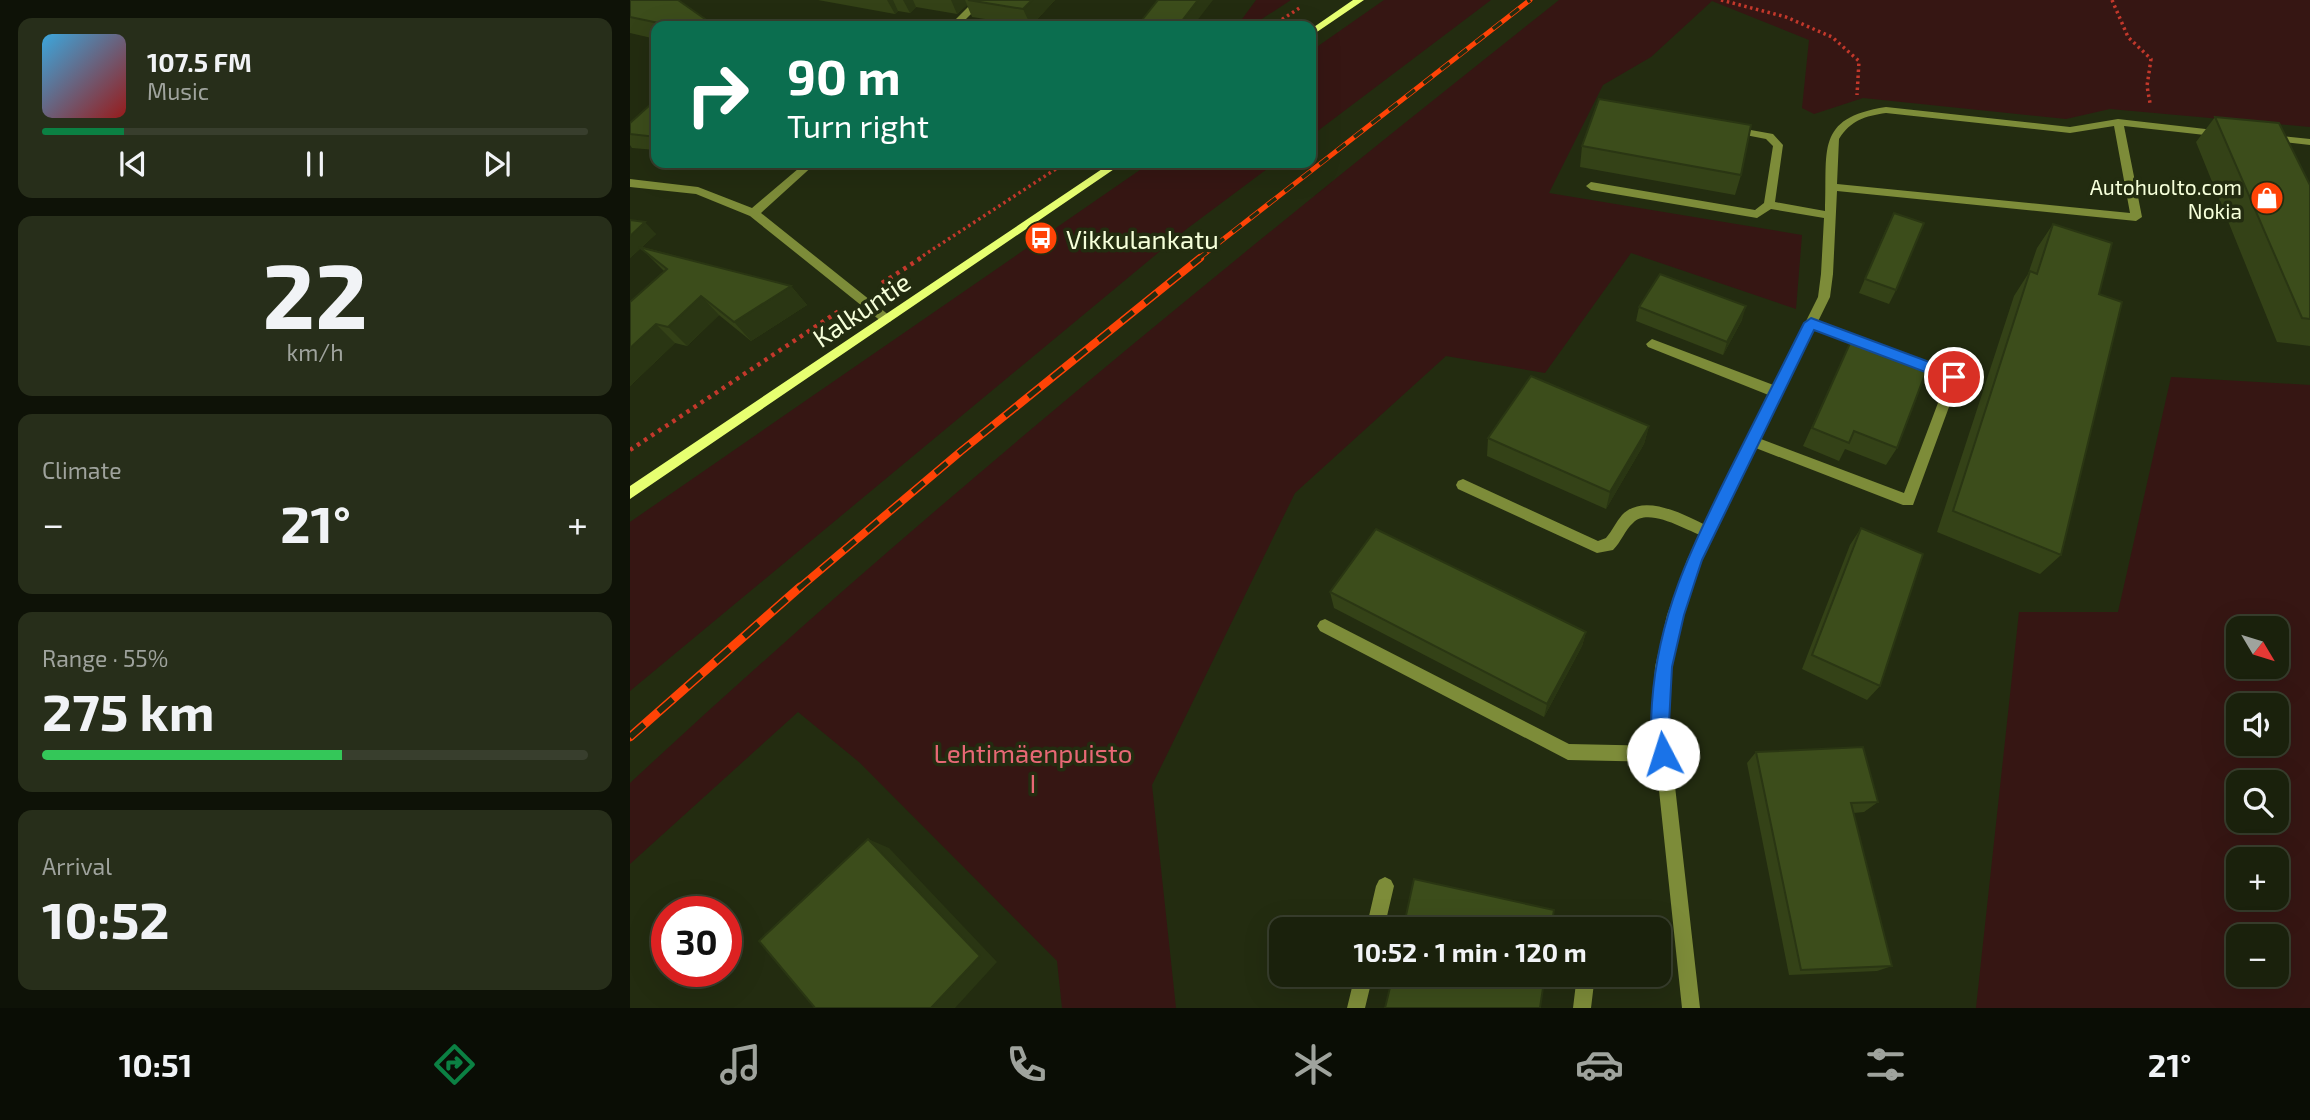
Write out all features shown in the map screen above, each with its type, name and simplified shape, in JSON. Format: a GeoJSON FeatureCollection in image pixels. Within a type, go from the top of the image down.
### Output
{"type":"FeatureCollection","features":[{"type":"Feature","properties":{"kind":"street"},"geometry":{"type":"LineString","coordinates":[[959,21],[980,0]]}},
{"type":"Feature","properties":{"kind":"street"},"geometry":{"type":"LineString","coordinates":[[1316,30],[1359,0]]}},
{"type":"Feature","properties":{"kind":"street"},"geometry":{"type":"LineString","coordinates":[[1691,1008],[1660,724],[1663,667],[1679,604],[1694,560],[1824,297],[1834,139],[1843,124],[1863,114],[1886,110],[2070,130],[2118,122],[2234,135]]}},
{"type":"Feature","properties":{"kind":"street"},"geometry":{"type":"LineString","coordinates":[[1831,187],[2136,217],[2118,122]]}},
{"type":"Feature","properties":{"kind":"street"},"geometry":{"type":"LineString","coordinates":[[1591,186],[1757,214],[1769,205],[1778,145],[1769,136],[1715,127]]}},
{"type":"Feature","properties":{"kind":"street"},"geometry":{"type":"LineString","coordinates":[[2260,137],[2310,142]]}},
{"type":"Feature","properties":{"kind":"street"},"geometry":{"type":"LineString","coordinates":[[754,213],[805,168]]}},
{"type":"Feature","properties":{"kind":"street","name":"Kalkuntie"},"geometry":{"type":"LineString","coordinates":[[630,493],[1111,168]]}},
{"type":"Feature","properties":{"kind":"street"},"geometry":{"type":"LineString","coordinates":[[630,183],[698,191],[754,213],[886,319]]}},
{"type":"Feature","properties":{"kind":"street"},"geometry":{"type":"LineString","coordinates":[[1769,205],[1829,215]]}},
{"type":"Feature","properties":{"kind":"street"},"geometry":{"type":"LineString","coordinates":[[1753,441],[1908,501],[1954,377],[1811,323]]}},
{"type":"Feature","properties":{"kind":"street"},"geometry":{"type":"LineString","coordinates":[[1652,344],[1776,392]]}},
{"type":"Feature","properties":{"kind":"street"},"geometry":{"type":"LineString","coordinates":[[1463,485],[1597,547],[1608,546],[1629,516],[1642,510],[1658,512],[1707,532]]}},
{"type":"Feature","properties":{"kind":"street"},"geometry":{"type":"LineString","coordinates":[[1325,626],[1568,752],[1663,754]]}},
{"type":"Feature","properties":{"kind":"street"},"geometry":{"type":"LineString","coordinates":[[1378,917],[1385,886]]}},
{"type":"Feature","properties":{"kind":"street"},"geometry":{"type":"LineString","coordinates":[[1356,1008],[1361,987]]}},
{"type":"Feature","properties":{"kind":"street"},"geometry":{"type":"LineString","coordinates":[[1581,1008],[1584,987]]}},
{"type":"Feature","properties":{"kind":"path"},"geometry":{"type":"LineString","coordinates":[[1721,0],[1786,18],[1832,37],[1859,61],[1856,89],[1863,114]]}},
{"type":"Feature","properties":{"kind":"path"},"geometry":{"type":"LineString","coordinates":[[2112,0],[2128,37],[2151,59],[2147,86],[2156,127]]}},
{"type":"Feature","properties":{"kind":"path"},"geometry":{"type":"LineString","coordinates":[[1280,21],[1302,7]]}},
{"type":"Feature","properties":{"kind":"green space"},"geometry":{"type":"Polygon","coordinates":[[[1256,0],[1291,0],[1259,21],[1241,21],[1256,0]]]}},
{"type":"Feature","properties":{"kind":"green space"},"geometry":{"type":"Polygon","coordinates":[[[1384,0],[1491,0],[1316,132],[1316,48],[1384,0]]]}},
{"type":"Feature","properties":{"kind":"green space","name":"Lehtimäenpuisto I"},"geometry":{"type":"Polygon","coordinates":[[[1559,0],[2310,0],[2310,127],[2110,109],[2066,119],[1863,98],[1814,114],[1802,108],[1809,40],[1712,1],[1651,57],[1603,85],[1549,193],[1802,235],[1796,309],[1631,253],[1545,373],[1446,356],[1295,493],[1152,785],[1176,1008],[1062,1008],[1057,961],[859,762],[798,712],[630,864],[630,783],[742,680],[971,480],[1204,286],[1559,0]]]}},
{"type":"Feature","properties":{"kind":"green space"},"geometry":{"type":"Polygon","coordinates":[[[1143,168],[1268,168],[1188,228],[630,691],[630,522],[1143,168]]]}},
{"type":"Feature","properties":{"kind":"green space"},"geometry":{"type":"Polygon","coordinates":[[[2171,377],[2310,385],[2310,1008],[1976,1008],[2019,612],[2118,612],[2171,377]]]}},
{"type":"Feature","properties":{"kind":"building"},"geometry":{"type":"Polygon","coordinates":[[[630,0],[678,0],[708,21],[651,21],[630,17],[630,0]]]}},
{"type":"Feature","properties":{"kind":"building"},"geometry":{"type":"Polygon","coordinates":[[[968,0],[1032,0],[1023,9],[968,0]]]}},
{"type":"Feature","properties":{"kind":"building"},"geometry":{"type":"Polygon","coordinates":[[[1158,0],[1198,0],[1182,21],[1141,21],[1158,0]]]}},
{"type":"Feature","properties":{"kind":"building"},"geometry":{"type":"Polygon","coordinates":[[[1599,99],[1751,125],[1741,175],[1582,146],[1599,99]]]}},
{"type":"Feature","properties":{"kind":"building"},"geometry":{"type":"Polygon","coordinates":[[[651,104],[651,136],[630,134],[630,123],[651,104]]]}},
{"type":"Feature","properties":{"kind":"building"},"geometry":{"type":"Polygon","coordinates":[[[2215,117],[2279,123],[2310,185],[2310,319],[2302,318],[2215,117]]]}},
{"type":"Feature","properties":{"kind":"building"},"geometry":{"type":"Polygon","coordinates":[[[1894,213],[1924,223],[1896,290],[1865,279],[1894,213]]]}},
{"type":"Feature","properties":{"kind":"building"},"geometry":{"type":"Polygon","coordinates":[[[630,220],[645,222],[630,236],[630,220]]]}},
{"type":"Feature","properties":{"kind":"building"},"geometry":{"type":"Polygon","coordinates":[[[2053,224],[2112,243],[2099,294],[2122,302],[2061,555],[1953,511],[2030,271],[2037,274],[2053,224]]]}},
{"type":"Feature","properties":{"kind":"building"},"geometry":{"type":"Polygon","coordinates":[[[639,247],[791,286],[734,322],[701,296],[668,327],[656,324],[630,348],[630,302],[667,269],[639,247]]]}},
{"type":"Feature","properties":{"kind":"building"},"geometry":{"type":"Polygon","coordinates":[[[1660,274],[1746,306],[1727,342],[1639,307],[1660,274]]]}},
{"type":"Feature","properties":{"kind":"building"},"geometry":{"type":"Polygon","coordinates":[[[1851,341],[1927,369],[1897,448],[1854,431],[1849,443],[1812,428],[1851,341]]]}},
{"type":"Feature","properties":{"kind":"building"},"geometry":{"type":"Polygon","coordinates":[[[1531,376],[1649,426],[1610,492],[1488,438],[1531,376]]]}},
{"type":"Feature","properties":{"kind":"building"},"geometry":{"type":"Polygon","coordinates":[[[1861,528],[1923,554],[1880,686],[1812,655],[1861,528]]]}},
{"type":"Feature","properties":{"kind":"building"},"geometry":{"type":"Polygon","coordinates":[[[1376,529],[1586,632],[1547,704],[1330,592],[1376,529]]]}},
{"type":"Feature","properties":{"kind":"building"},"geometry":{"type":"Polygon","coordinates":[[[1863,747],[1878,802],[1851,803],[1892,966],[1801,970],[1756,752],[1863,747]]]}},
{"type":"Feature","properties":{"kind":"building"},"geometry":{"type":"Polygon","coordinates":[[[868,839],[980,956],[931,1008],[815,1008],[759,941],[868,839]]]}},
{"type":"Feature","properties":{"kind":"building"},"geometry":{"type":"Polygon","coordinates":[[[1414,879],[1554,910],[1553,917],[1406,917],[1414,879]]]}},
{"type":"Feature","properties":{"kind":"building"},"geometry":{"type":"Polygon","coordinates":[[[1390,987],[1543,987],[1540,1008],[1385,1008],[1390,987]]]}},
{"type":"Feature","properties":{"kind":"railway"},"geometry":{"type":"LineString","coordinates":[[1316,167],[1530,0]]}},
{"type":"Feature","properties":{"kind":"railway"},"geometry":{"type":"LineString","coordinates":[[1198,259],[1315,168]]}},
{"type":"Feature","properties":{"kind":"railway"},"geometry":{"type":"LineString","coordinates":[[798,589],[960,452],[1200,258]]}},
{"type":"Feature","properties":{"kind":"railway"},"geometry":{"type":"LineString","coordinates":[[630,737],[800,587]]}},
{"type":"Feature","properties":{"kind":"place","name":"Autohuolto.com Nokia"},"geometry":{"type":"Point","coordinates":[2267,198]}},
{"type":"Feature","properties":{"kind":"place","name":"Vikkulankatu"},"geometry":{"type":"Point","coordinates":[1041,238]}},
{"type":"Feature","properties":{"kind":"route"},"geometry":{"type":"LineString","coordinates":[[1663,754],[1660,724],[1663,667],[1675,615],[1694,560],[1811,323],[1954,377]]}}]}
